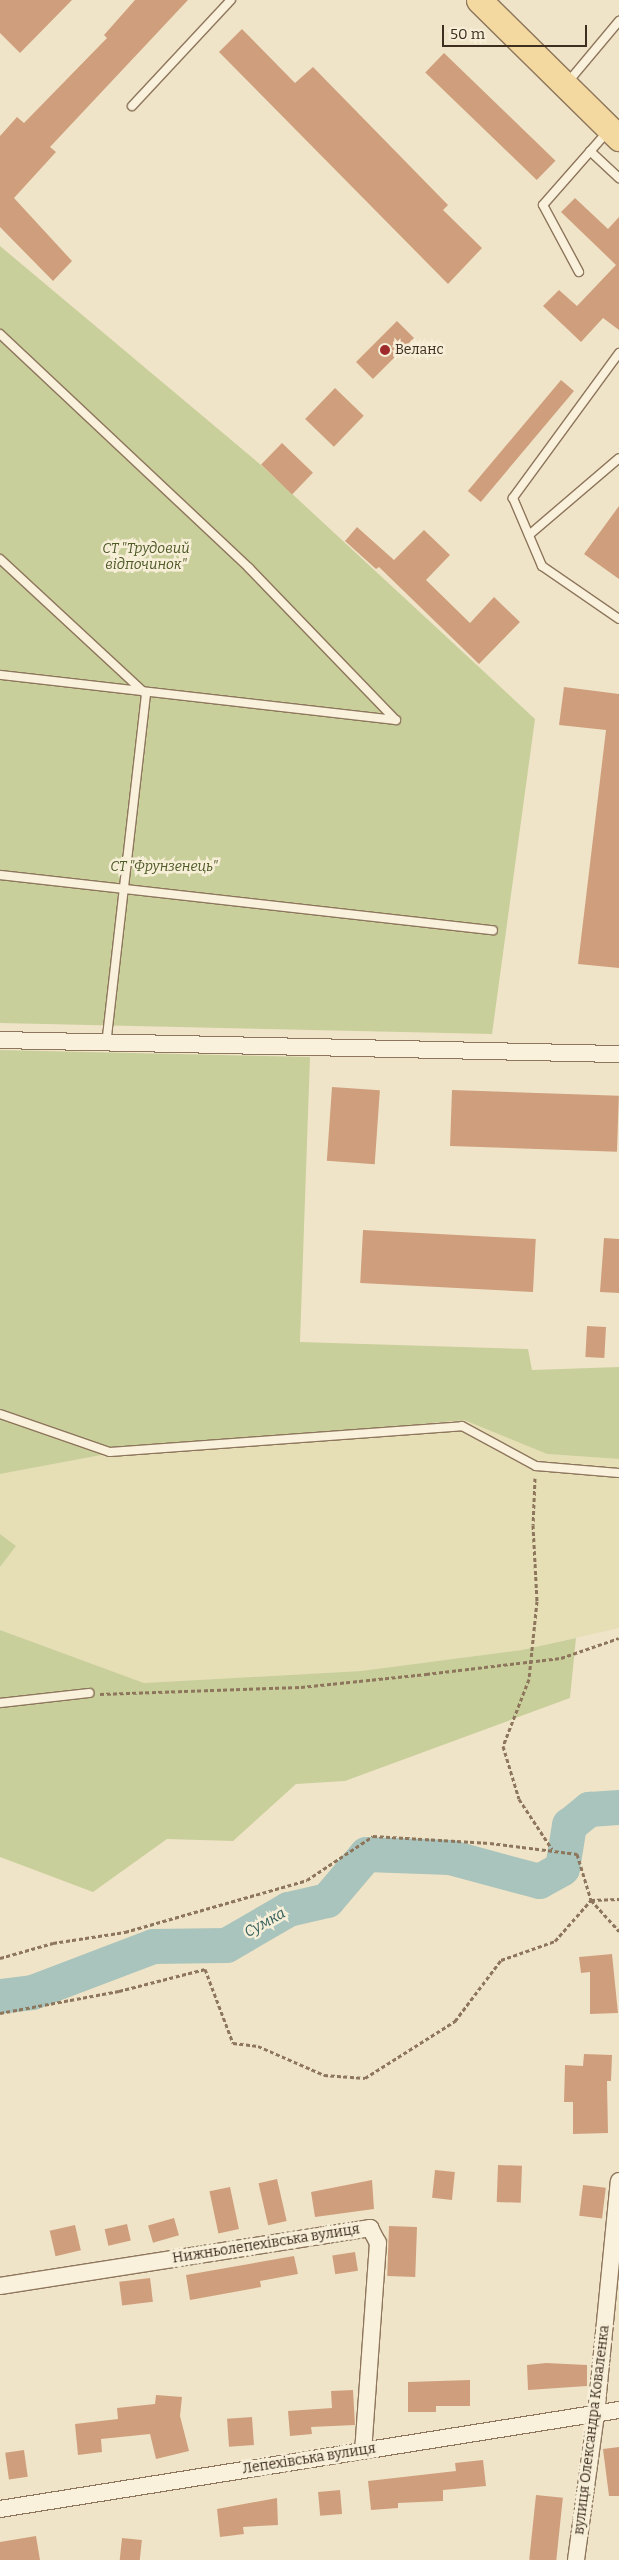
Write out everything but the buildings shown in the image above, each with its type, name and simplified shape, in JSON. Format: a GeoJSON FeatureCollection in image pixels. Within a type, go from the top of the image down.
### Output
{"type":"FeatureCollection","features":[{"type":"Feature","properties":{"kind":"main road"},"geometry":{"type":"LineString","coordinates":[[479,0],[614,134]]}},
{"type":"Feature","properties":{"kind":"street"},"geometry":{"type":"LineString","coordinates":[[0,1040],[619,1054]]}},
{"type":"Feature","properties":{"kind":"street","name":"вулиця Олександра Коваленка"},"geometry":{"type":"LineString","coordinates":[[576,2560],[596,2414],[619,2181]]}},
{"type":"Feature","properties":{"kind":"street","name":"Нижньолепехівська вулиця"},"geometry":{"type":"LineString","coordinates":[[0,2286],[370,2228],[378,2243],[363,2450]]}},
{"type":"Feature","properties":{"kind":"street","name":"Лепехівська вулиця"},"geometry":{"type":"LineString","coordinates":[[0,2509],[619,2410]]}},
{"type":"Feature","properties":{"kind":"lane"},"geometry":{"type":"LineString","coordinates":[[132,106],[231,0]]}},
{"type":"Feature","properties":{"kind":"lane"},"geometry":{"type":"LineString","coordinates":[[565,86],[619,21]]}},
{"type":"Feature","properties":{"kind":"lane"},"geometry":{"type":"LineString","coordinates":[[579,272],[543,205],[590,151],[614,134]]}},
{"type":"Feature","properties":{"kind":"lane"},"geometry":{"type":"LineString","coordinates":[[590,151],[619,178]]}},
{"type":"Feature","properties":{"kind":"lane"},"geometry":{"type":"LineString","coordinates":[[0,334],[249,568],[396,720],[146,694],[0,675]]}},
{"type":"Feature","properties":{"kind":"lane"},"geometry":{"type":"LineString","coordinates":[[619,353],[513,498],[542,566],[619,619]]}},
{"type":"Feature","properties":{"kind":"lane"},"geometry":{"type":"LineString","coordinates":[[529,535],[619,458]]}},
{"type":"Feature","properties":{"kind":"lane"},"geometry":{"type":"LineString","coordinates":[[0,560],[146,694]]}},
{"type":"Feature","properties":{"kind":"lane"},"geometry":{"type":"LineString","coordinates":[[106,1043],[146,694]]}},
{"type":"Feature","properties":{"kind":"lane"},"geometry":{"type":"LineString","coordinates":[[0,875],[493,930]]}},
{"type":"Feature","properties":{"kind":"lane"},"geometry":{"type":"LineString","coordinates":[[0,1414],[110,1452],[462,1426],[536,1466],[619,1473]]}},
{"type":"Feature","properties":{"kind":"lane"},"geometry":{"type":"LineString","coordinates":[[0,1703],[89,1693]]}},
{"type":"Feature","properties":{"kind":"path"},"geometry":{"type":"LineString","coordinates":[[536,1466],[533,1525],[537,1601],[529,1679],[503,1746],[519,1799],[552,1849]]}},
{"type":"Feature","properties":{"kind":"path"},"geometry":{"type":"LineString","coordinates":[[89,1693],[160,1695],[310,1686],[561,1658],[619,1638]]}},
{"type":"Feature","properties":{"kind":"path"},"geometry":{"type":"LineString","coordinates":[[0,1958],[53,1944],[125,1932],[307,1880],[373,1836],[552,1849],[576,1854],[591,1900],[619,1931]]}},
{"type":"Feature","properties":{"kind":"path"},"geometry":{"type":"LineString","coordinates":[[0,2013],[119,1991],[206,1969],[233,2042],[258,2046],[324,2075],[365,2078],[455,2021],[501,1960],[555,1941],[591,1900],[619,1899]]}},
{"type":"Feature","properties":{"kind":"shaded area"},"geometry":{"type":"Polygon","coordinates":[[[464,1420],[547,1454],[619,1459],[619,1628],[522,1650],[361,1671],[144,1683],[0,1630],[0,1567],[16,1546],[0,1534],[0,1474],[112,1453],[464,1420]]]}},
{"type":"Feature","properties":{"kind":"green space"},"geometry":{"type":"Polygon","coordinates":[[[0,246],[261,465],[535,719],[492,1034],[0,1023],[0,246]]]}},
{"type":"Feature","properties":{"kind":"green space"},"geometry":{"type":"Polygon","coordinates":[[[0,1050],[310,1057],[300,1342],[528,1349],[532,1370],[619,1367],[619,1459],[547,1454],[464,1420],[112,1453],[0,1474],[0,1050]]]}},
{"type":"Feature","properties":{"kind":"green space"},"geometry":{"type":"Polygon","coordinates":[[[0,1534],[16,1546],[0,1567],[0,1534]]]}},
{"type":"Feature","properties":{"kind":"green space"},"geometry":{"type":"Polygon","coordinates":[[[0,1630],[144,1683],[361,1671],[522,1650],[576,1638],[570,1698],[345,1781],[296,1784],[233,1841],[167,1839],[93,1892],[0,1857],[0,1630]]]}},
{"type":"Feature","properties":{"kind":"waterway","name":"Сумка"},"geometry":{"type":"LineString","coordinates":[[0,1996],[32,1992],[153,1946],[226,1945],[288,1909],[327,1900],[366,1854],[450,1857],[539,1881],[562,1868],[569,1825],[589,1809],[619,1807]]}},
{"type":"Feature","properties":{"kind":"place","name":"Веланс"},"geometry":{"type":"Point","coordinates":[385,350]}},
{"type":"Feature","properties":{"kind":"park label","name":"СТ \"Трудовий відпочинок\""},"geometry":{"type":"Point","coordinates":[146,558]}},
{"type":"Feature","properties":{"kind":"park label","name":"СТ \"Фрунзенець\""},"geometry":{"type":"Point","coordinates":[164,867]}}]}
